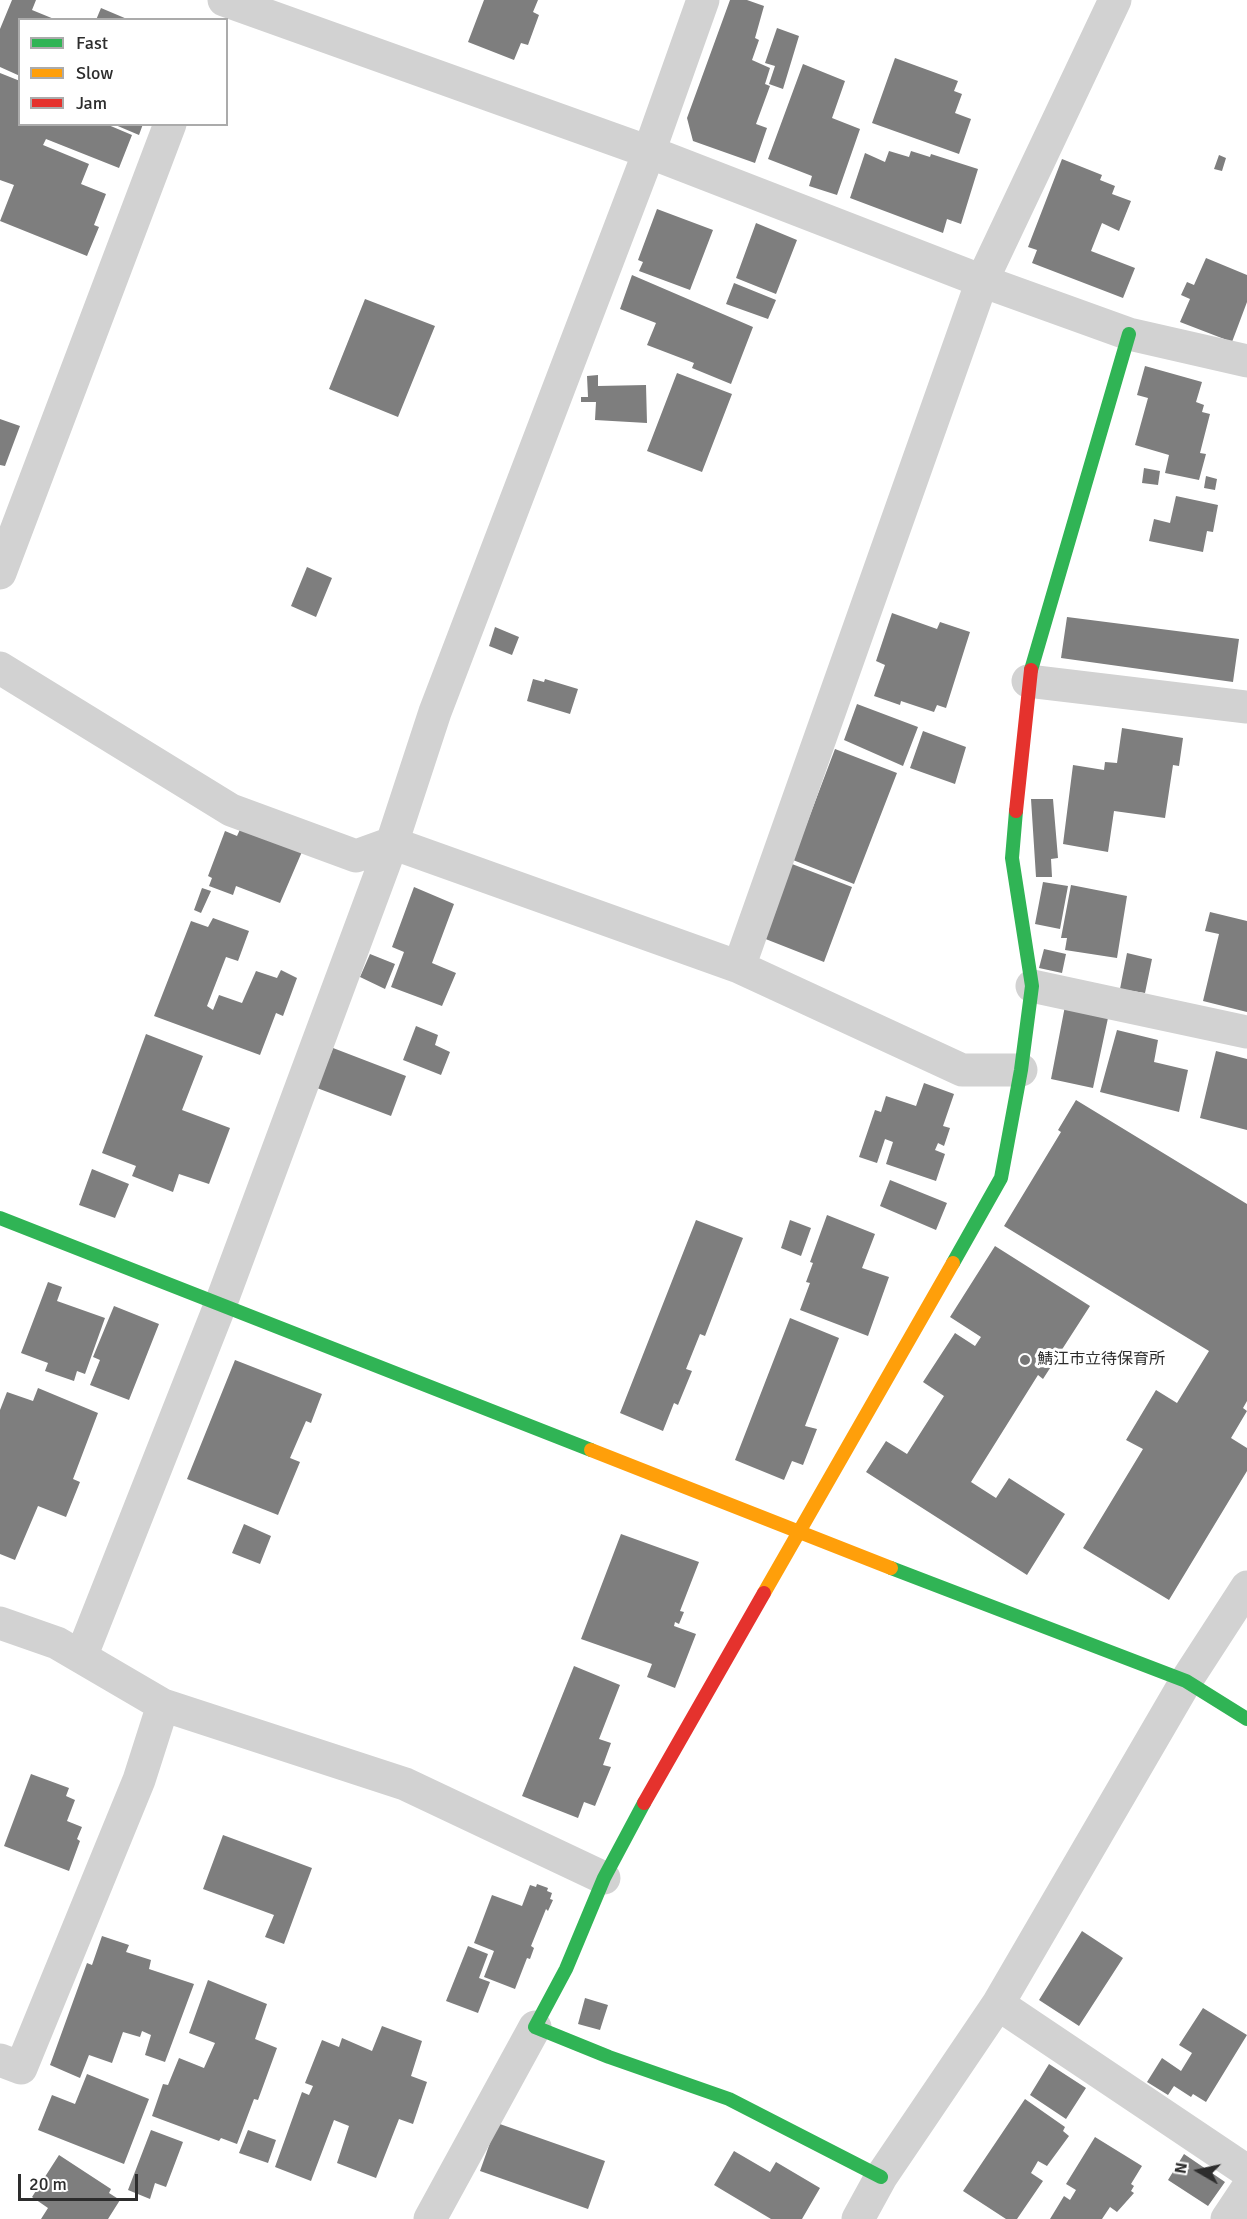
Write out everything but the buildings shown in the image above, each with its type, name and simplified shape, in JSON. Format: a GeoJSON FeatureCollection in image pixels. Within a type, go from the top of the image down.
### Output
{"type":"FeatureCollection","features":[{"type":"Feature","properties":{"kind":"street"},"geometry":{"type":"LineString","coordinates":[[211,18],[217,0]]}},
{"type":"Feature","properties":{"kind":"street"},"geometry":{"type":"LineString","coordinates":[[224,0],[649,152],[982,281],[1129,334],[1247,361]]}},
{"type":"Feature","properties":{"kind":"street"},"geometry":{"type":"LineString","coordinates":[[81,1657],[220,1303],[392,843],[435,712],[649,152],[703,0]]}},
{"type":"Feature","properties":{"kind":"street"},"geometry":{"type":"LineString","coordinates":[[739,967],[982,281],[1115,0]]}},
{"type":"Feature","properties":{"kind":"street"},"geometry":{"type":"LineString","coordinates":[[0,573],[169,126]]}},
{"type":"Feature","properties":{"kind":"street"},"geometry":{"type":"LineString","coordinates":[[430,2219],[566,1969],[604,1878],[1001,1178],[1021,1070],[1032,986],[1012,858],[1028,681],[1129,334]]}},
{"type":"Feature","properties":{"kind":"street"},"geometry":{"type":"LineString","coordinates":[[0,668],[231,810],[356,856],[392,843],[739,967],[962,1070],[1021,1070]]}},
{"type":"Feature","properties":{"kind":"street"},"geometry":{"type":"LineString","coordinates":[[1028,681],[1247,707]]}},
{"type":"Feature","properties":{"kind":"street"},"geometry":{"type":"LineString","coordinates":[[1032,986],[1247,1032]]}},
{"type":"Feature","properties":{"kind":"street"},"geometry":{"type":"LineString","coordinates":[[0,1218],[800,1533],[1186,1681],[1247,1719]]}},
{"type":"Feature","properties":{"kind":"street"},"geometry":{"type":"LineString","coordinates":[[858,2219],[881,2177],[998,2004],[1186,1681],[1247,1587]]}},
{"type":"Feature","properties":{"kind":"street"},"geometry":{"type":"LineString","coordinates":[[0,1623],[57,1643],[163,1705],[405,1784],[604,1878]]}},
{"type":"Feature","properties":{"kind":"street"},"geometry":{"type":"LineString","coordinates":[[0,2060],[21,2068],[139,1780],[163,1705]]}},
{"type":"Feature","properties":{"kind":"street"},"geometry":{"type":"LineString","coordinates":[[998,2004],[1247,2170]]}},
{"type":"Feature","properties":{"kind":"street"},"geometry":{"type":"LineString","coordinates":[[535,2026],[609,2057],[729,2099],[881,2177]]}},
{"type":"Feature","properties":{"kind":"street"},"geometry":{"type":"LineString","coordinates":[[1227,2219],[1247,2189]]}},
{"type":"Feature","properties":{"kind":"traffic: fast"},"geometry":{"type":"LineString","coordinates":[[1031,670],[1129,334]]}},
{"type":"Feature","properties":{"kind":"traffic: fast"},"geometry":{"type":"LineString","coordinates":[[953,1263],[1001,1178],[1021,1070],[1032,986],[1012,858],[1016,811]]}},
{"type":"Feature","properties":{"kind":"traffic: fast"},"geometry":{"type":"LineString","coordinates":[[0,1218],[591,1450]]}},
{"type":"Feature","properties":{"kind":"traffic: fast"},"geometry":{"type":"LineString","coordinates":[[891,1568],[1186,1681],[1247,1719]]}},
{"type":"Feature","properties":{"kind":"traffic: fast"},"geometry":{"type":"LineString","coordinates":[[644,1803],[604,1878],[566,1969],[535,2027],[609,2057],[729,2099],[881,2177]]}},
{"type":"Feature","properties":{"kind":"traffic: slow"},"geometry":{"type":"LineString","coordinates":[[764,1593],[953,1263]]}},
{"type":"Feature","properties":{"kind":"traffic: slow"},"geometry":{"type":"LineString","coordinates":[[591,1450],[891,1568]]}},
{"type":"Feature","properties":{"kind":"traffic: jam"},"geometry":{"type":"LineString","coordinates":[[1016,811],[1031,670]]}},
{"type":"Feature","properties":{"kind":"traffic: jam"},"geometry":{"type":"LineString","coordinates":[[644,1803],[764,1593]]}},
{"type":"Feature","properties":{"kind":"place","name":"鯖江市立待保育所"},"geometry":{"type":"Point","coordinates":[1025,1360]}}]}
